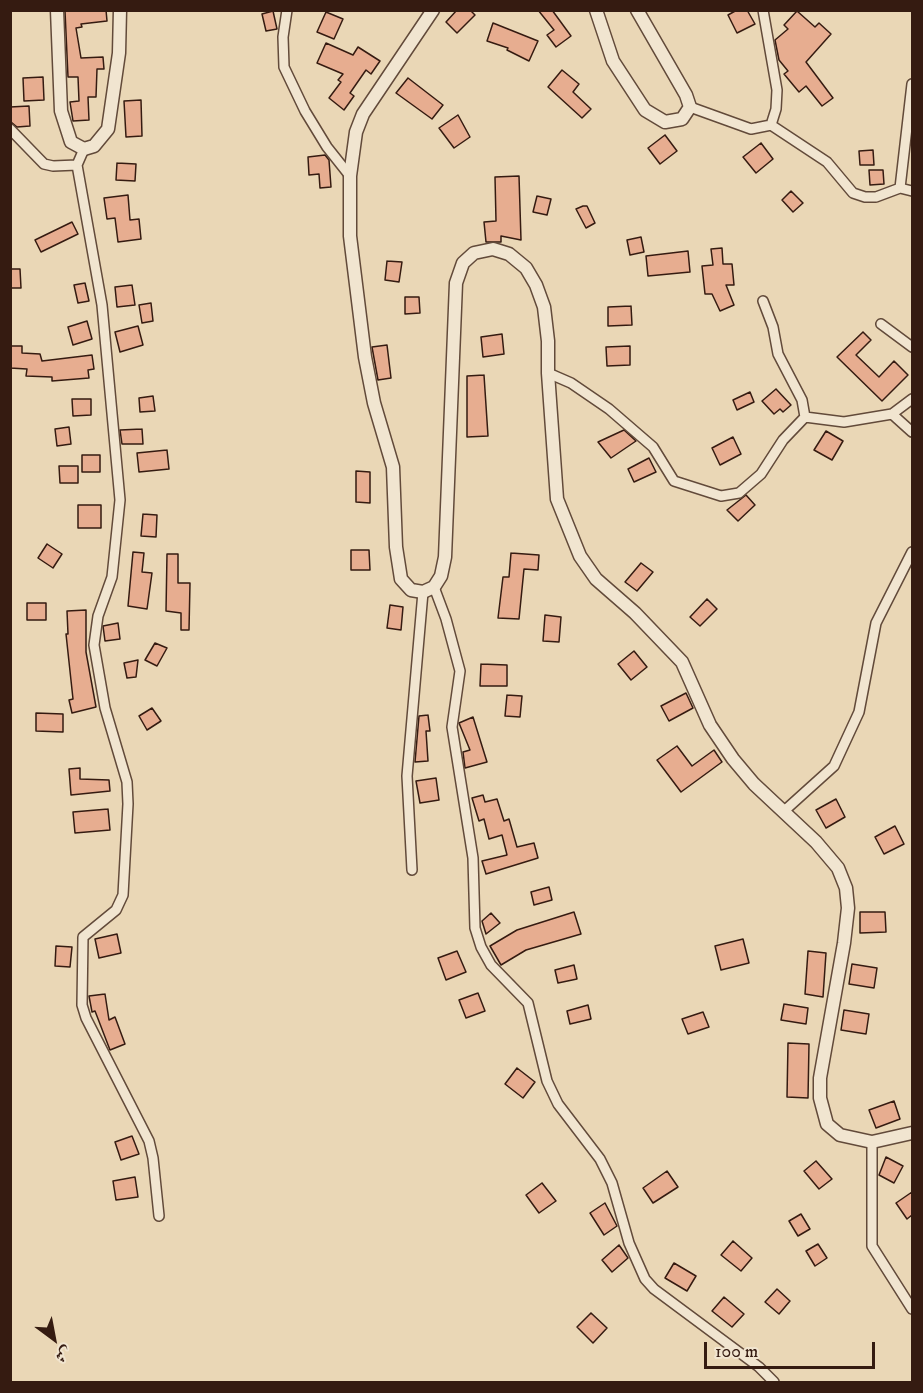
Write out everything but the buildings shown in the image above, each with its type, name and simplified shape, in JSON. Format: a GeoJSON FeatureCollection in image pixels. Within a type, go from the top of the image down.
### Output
{"type":"FeatureCollection","features":[{"type":"Feature","properties":{"kind":"street"},"geometry":{"type":"LineString","coordinates":[[57,10],[63,119],[71,142],[84,149],[93,146],[108,129],[119,53],[120,10]]}},
{"type":"Feature","properties":{"kind":"street"},"geometry":{"type":"LineString","coordinates":[[287,10],[283,37],[284,67],[322,138],[350,176]]}},
{"type":"Feature","properties":{"kind":"street"},"geometry":{"type":"LineString","coordinates":[[429,589],[411,590],[401,579],[396,548],[393,467],[374,404],[364,357],[350,236],[350,176],[356,132],[363,114],[433,10]]}},
{"type":"Feature","properties":{"kind":"street"},"geometry":{"type":"LineString","coordinates":[[596,10],[613,61],[645,110],[659,120],[674,121],[682,119],[690,107]]}},
{"type":"Feature","properties":{"kind":"street"},"geometry":{"type":"LineString","coordinates":[[637,10],[686,95],[690,107]]}},
{"type":"Feature","properties":{"kind":"street"},"geometry":{"type":"LineString","coordinates":[[763,10],[777,90],[776,109],[771,125]]}},
{"type":"Feature","properties":{"kind":"street"},"geometry":{"type":"LineString","coordinates":[[900,188],[912,84]]}},
{"type":"Feature","properties":{"kind":"street"},"geometry":{"type":"LineString","coordinates":[[690,107],[751,129],[771,125],[827,162],[853,193],[865,197],[876,197],[900,188],[912,191]]}},
{"type":"Feature","properties":{"kind":"street"},"geometry":{"type":"LineString","coordinates":[[10,129],[44,164],[77,165]]}},
{"type":"Feature","properties":{"kind":"street"},"geometry":{"type":"LineString","coordinates":[[84,149],[77,165],[102,305],[120,500],[112,577],[95,629],[94,645],[105,708],[127,782],[128,804],[123,895],[116,910],[83,937],[82,1005],[86,1018],[148,1142],[153,1158],[159,1216]]}},
{"type":"Feature","properties":{"kind":"street"},"geometry":{"type":"LineString","coordinates":[[412,870],[407,776],[429,589],[441,576],[445,557],[456,283],[463,263],[474,253],[493,249],[509,254],[526,268],[536,285],[544,307],[548,341],[556,500],[580,556],[596,579],[635,613],[682,662],[710,725],[754,784],[838,868],[846,888],[848,908],[844,943],[820,1078],[820,1098],[827,1124],[834,1131],[853,1139],[872,1142],[912,1133]]}},
{"type":"Feature","properties":{"kind":"street"},"geometry":{"type":"LineString","coordinates":[[763,301],[773,327],[778,354],[802,400],[805,417]]}},
{"type":"Feature","properties":{"kind":"street"},"geometry":{"type":"LineString","coordinates":[[881,324],[912,347]]}},
{"type":"Feature","properties":{"kind":"street"},"geometry":{"type":"LineString","coordinates":[[548,373],[571,383],[609,409],[653,447],[674,481],[721,496],[739,493],[762,474],[783,440],[805,417]]}},
{"type":"Feature","properties":{"kind":"street"},"geometry":{"type":"LineString","coordinates":[[805,417],[844,422],[892,414],[912,399]]}},
{"type":"Feature","properties":{"kind":"street"},"geometry":{"type":"LineString","coordinates":[[892,414],[912,432]]}},
{"type":"Feature","properties":{"kind":"street"},"geometry":{"type":"LineString","coordinates":[[783,812],[834,766],[859,712],[876,623],[912,552]]}},
{"type":"Feature","properties":{"kind":"street"},"geometry":{"type":"LineString","coordinates":[[429,589],[446,619],[460,671],[452,726],[473,858],[475,928],[481,947],[496,971],[528,1003],[547,1081],[558,1104],[600,1159],[608,1175],[629,1243],[645,1279],[654,1289],[759,1367],[774,1383]]}},
{"type":"Feature","properties":{"kind":"street"},"geometry":{"type":"LineString","coordinates":[[872,1142],[872,1246],[912,1309]]}}]}
